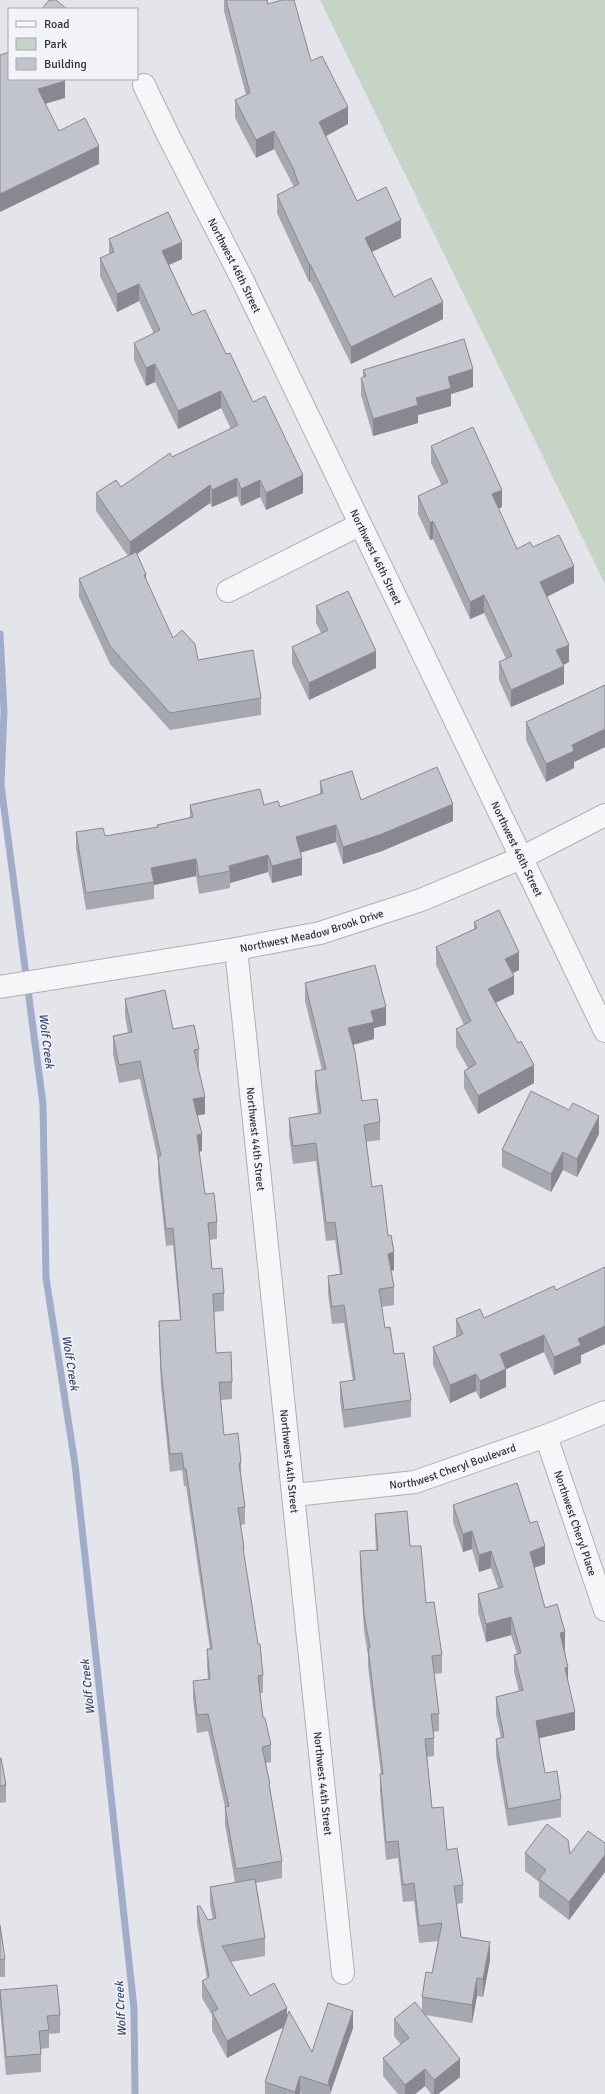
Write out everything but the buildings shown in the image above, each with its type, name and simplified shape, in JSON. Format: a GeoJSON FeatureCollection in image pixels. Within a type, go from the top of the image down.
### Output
{"type":"FeatureCollection","features":[{"type":"Feature","properties":{"kind":"street","name":"Northwest 46th Street"},"geometry":{"type":"LineString","coordinates":[[144,84],[168,135],[241,277],[359,525],[604,1031]]}},
{"type":"Feature","properties":{"kind":"street"},"geometry":{"type":"LineString","coordinates":[[228,591],[359,525]]}},
{"type":"Feature","properties":{"kind":"street","name":"Northwest Meadow Brook Drive"},"geometry":{"type":"LineString","coordinates":[[0,987],[236,949],[320,933],[421,900],[521,858],[605,815]]}},
{"type":"Feature","properties":{"kind":"street","name":"Northwest 44th Street"},"geometry":{"type":"LineString","coordinates":[[236,949],[343,1973]]}},
{"type":"Feature","properties":{"kind":"street","name":"Northwest Cheryl Boulevard"},"geometry":{"type":"LineString","coordinates":[[294,1495],[415,1482],[546,1436],[605,1412]]}},
{"type":"Feature","properties":{"kind":"street","name":"Northwest Cheryl Place"},"geometry":{"type":"LineString","coordinates":[[546,1436],[605,1610]]}},
{"type":"Feature","properties":{"kind":"green space"},"geometry":{"type":"Polygon","coordinates":[[[320,0],[605,0],[605,584],[320,0]]]}},
{"type":"Feature","properties":{"kind":"waterway","name":"Wolf Creek"},"geometry":{"type":"LineString","coordinates":[[0,634],[4,711],[1,785],[43,1104],[46,1278],[75,1464],[134,2008],[135,2094]]}}]}
